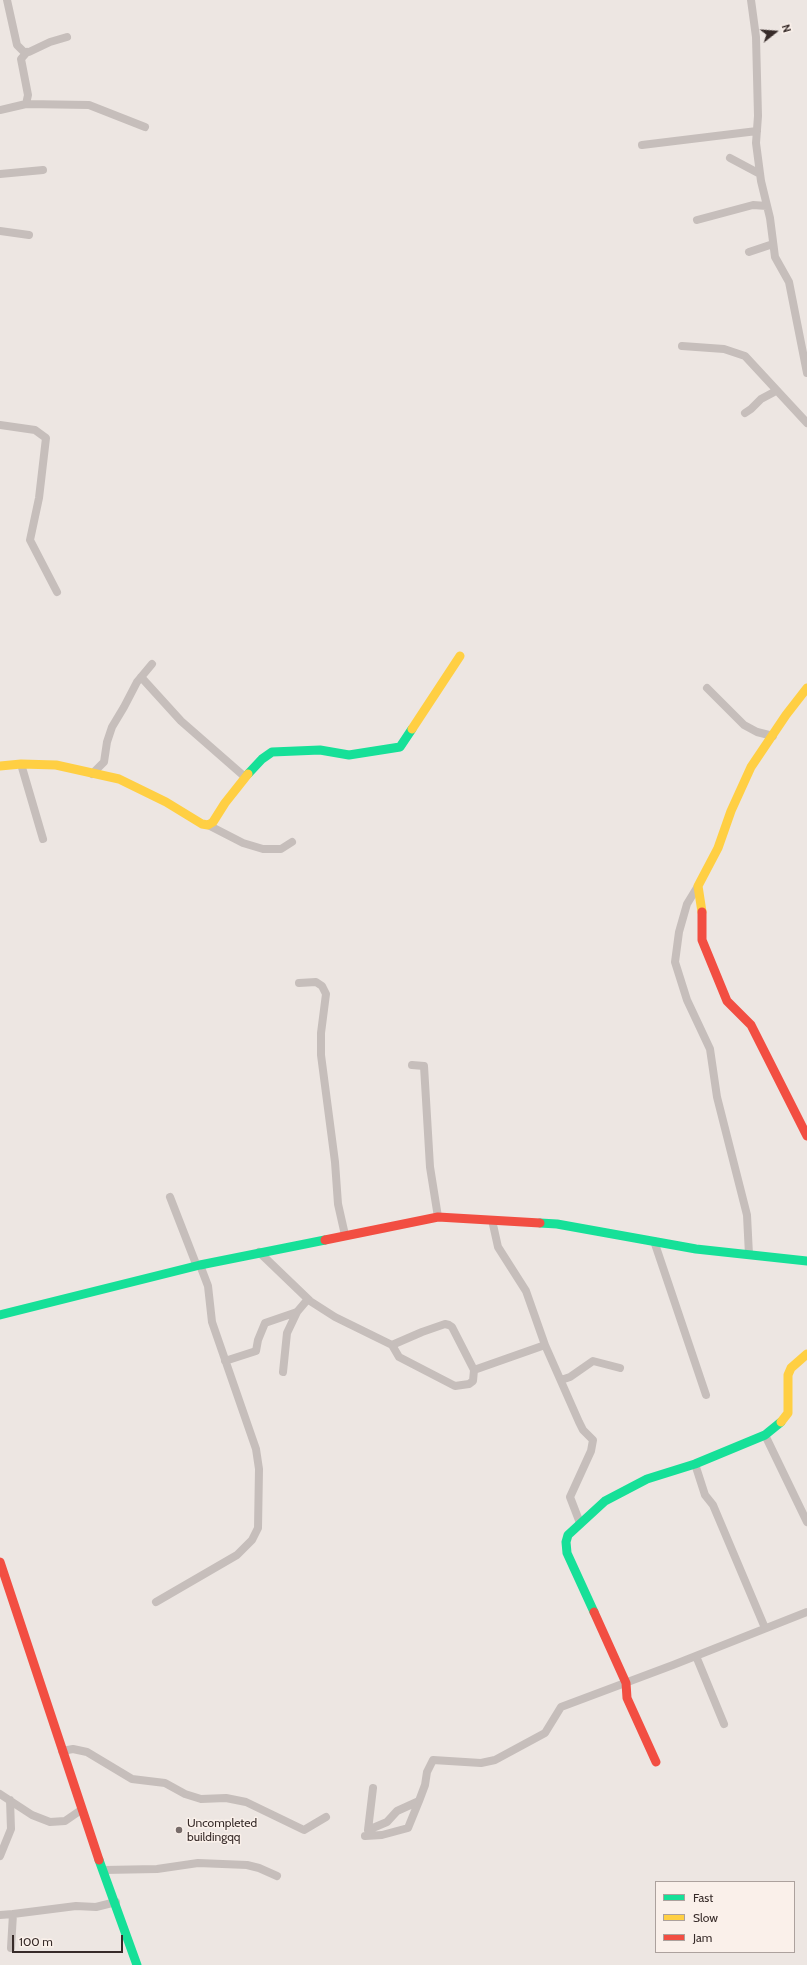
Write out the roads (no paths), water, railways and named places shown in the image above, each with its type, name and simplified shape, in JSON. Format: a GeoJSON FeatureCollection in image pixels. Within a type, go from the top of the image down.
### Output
{"type":"FeatureCollection","features":[{"type":"Feature","properties":{"kind":"street"},"geometry":{"type":"LineString","coordinates":[[7,0],[17,45],[24,52],[27,52]]}},
{"type":"Feature","properties":{"kind":"street"},"geometry":{"type":"LineString","coordinates":[[751,0],[756,37],[756,143],[760,174],[775,256],[789,282],[807,373]]}},
{"type":"Feature","properties":{"kind":"street"},"geometry":{"type":"LineString","coordinates":[[26,104],[28,95],[21,59],[27,52],[50,42],[68,37]]}},
{"type":"Feature","properties":{"kind":"street"},"geometry":{"type":"LineString","coordinates":[[0,110],[26,104],[89,105],[145,127]]}},
{"type":"Feature","properties":{"kind":"street"},"geometry":{"type":"LineString","coordinates":[[642,145],[757,131]]}},
{"type":"Feature","properties":{"kind":"street"},"geometry":{"type":"LineString","coordinates":[[730,158],[760,174]]}},
{"type":"Feature","properties":{"kind":"street"},"geometry":{"type":"LineString","coordinates":[[0,174],[43,170]]}},
{"type":"Feature","properties":{"kind":"street"},"geometry":{"type":"LineString","coordinates":[[697,220],[752,205],[767,206]]}},
{"type":"Feature","properties":{"kind":"street"},"geometry":{"type":"LineString","coordinates":[[0,230],[29,235]]}},
{"type":"Feature","properties":{"kind":"street"},"geometry":{"type":"LineString","coordinates":[[749,252],[774,244]]}},
{"type":"Feature","properties":{"kind":"street"},"geometry":{"type":"LineString","coordinates":[[682,346],[724,349],[745,356],[807,423]]}},
{"type":"Feature","properties":{"kind":"street"},"geometry":{"type":"LineString","coordinates":[[745,413],[761,399],[776,391]]}},
{"type":"Feature","properties":{"kind":"street"},"geometry":{"type":"LineString","coordinates":[[0,425],[35,430],[46,438],[39,498],[30,540],[57,592]]}},
{"type":"Feature","properties":{"kind":"street"},"geometry":{"type":"LineString","coordinates":[[208,825],[213,822],[225,803],[245,777],[262,759],[272,752],[320,750],[349,755],[400,747],[460,656]]}},
{"type":"Feature","properties":{"kind":"street"},"geometry":{"type":"LineString","coordinates":[[92,774],[104,762],[107,742],[112,726],[141,677],[152,664]]}},
{"type":"Feature","properties":{"kind":"street"},"geometry":{"type":"LineString","coordinates":[[141,677],[181,721],[245,777]]}},
{"type":"Feature","properties":{"kind":"street"},"geometry":{"type":"LineString","coordinates":[[707,688],[744,725],[757,732],[773,736]]}},
{"type":"Feature","properties":{"kind":"street"},"geometry":{"type":"LineString","coordinates":[[749,1255],[747,1215],[717,1097],[710,1049],[687,1000],[675,962],[679,932],[687,904],[718,848],[731,811],[751,767],[786,715],[807,688]]}},
{"type":"Feature","properties":{"kind":"street"},"geometry":{"type":"LineString","coordinates":[[20,764],[43,839]]}},
{"type":"Feature","properties":{"kind":"street"},"geometry":{"type":"LineString","coordinates":[[0,766],[20,764],[56,765],[119,779],[166,802],[202,824],[208,825],[243,843],[262,849],[281,849],[292,842]]}},
{"type":"Feature","properties":{"kind":"street"},"geometry":{"type":"LineString","coordinates":[[698,886],[702,915],[702,940],[727,1001],[751,1025],[807,1136]]}},
{"type":"Feature","properties":{"kind":"street"},"geometry":{"type":"LineString","coordinates":[[299,983],[316,982],[322,986],[326,994],[321,1033],[321,1055],[335,1162],[338,1204],[345,1235]]}},
{"type":"Feature","properties":{"kind":"street"},"geometry":{"type":"LineString","coordinates":[[412,1065],[424,1066],[430,1167],[438,1217]]}},
{"type":"Feature","properties":{"kind":"street"},"geometry":{"type":"LineString","coordinates":[[156,1602],[237,1555],[252,1540],[258,1528],[259,1469],[256,1449],[212,1322],[208,1286],[196,1265],[170,1197]]}},
{"type":"Feature","properties":{"kind":"street"},"geometry":{"type":"LineString","coordinates":[[0,1315],[196,1265],[438,1217],[557,1224],[696,1249],[807,1261]]}},
{"type":"Feature","properties":{"kind":"street"},"geometry":{"type":"LineString","coordinates":[[492,1220],[498,1247],[526,1291],[545,1344],[583,1430],[593,1440],[591,1451],[570,1497],[580,1523]]}},
{"type":"Feature","properties":{"kind":"street"},"geometry":{"type":"LineString","coordinates":[[654,1241],[706,1395]]}},
{"type":"Feature","properties":{"kind":"street"},"geometry":{"type":"LineString","coordinates":[[259,1252],[308,1299],[335,1316],[392,1345],[398,1357],[455,1386],[469,1384],[474,1380],[474,1370],[452,1327],[449,1325],[445,1324],[422,1332],[392,1345]]}},
{"type":"Feature","properties":{"kind":"street"},"geometry":{"type":"LineString","coordinates":[[283,1372],[287,1333],[297,1312],[308,1299]]}},
{"type":"Feature","properties":{"kind":"street"},"geometry":{"type":"LineString","coordinates":[[225,1361],[256,1351],[258,1340],[265,1323],[297,1312]]}},
{"type":"Feature","properties":{"kind":"street"},"geometry":{"type":"LineString","coordinates":[[474,1370],[545,1344]]}},
{"type":"Feature","properties":{"kind":"street"},"geometry":{"type":"LineString","coordinates":[[656,1762],[627,1698],[626,1683],[567,1553],[566,1542],[568,1535],[605,1501],[647,1479],[695,1464],[765,1435],[784,1419],[788,1413],[788,1375],[790,1368],[807,1354]]}},
{"type":"Feature","properties":{"kind":"street"},"geometry":{"type":"LineString","coordinates":[[561,1380],[570,1377],[593,1361],[620,1368]]}},
{"type":"Feature","properties":{"kind":"street"},"geometry":{"type":"LineString","coordinates":[[765,1435],[807,1522]]}},
{"type":"Feature","properties":{"kind":"street"},"geometry":{"type":"LineString","coordinates":[[695,1464],[705,1495],[713,1505],[765,1628]]}},
{"type":"Feature","properties":{"kind":"street"},"geometry":{"type":"LineString","coordinates":[[0,1562],[81,1810],[116,1902],[137,1965]]}},
{"type":"Feature","properties":{"kind":"street"},"geometry":{"type":"LineString","coordinates":[[365,1836],[382,1835],[408,1828],[425,1785],[427,1772],[433,1760],[480,1763],[496,1760],[545,1733],[561,1707],[807,1612]]}},
{"type":"Feature","properties":{"kind":"street"},"geometry":{"type":"LineString","coordinates":[[696,1656],[724,1724]]}},
{"type":"Feature","properties":{"kind":"street"},"geometry":{"type":"LineString","coordinates":[[62,1751],[73,1749],[86,1752],[132,1778],[165,1783],[185,1794],[201,1799],[226,1798],[246,1802],[304,1830],[326,1818]]}},
{"type":"Feature","properties":{"kind":"street"},"geometry":{"type":"LineString","coordinates":[[373,1788],[368,1830],[387,1822],[397,1811],[419,1801]]}},
{"type":"Feature","properties":{"kind":"street"},"geometry":{"type":"LineString","coordinates":[[0,1794],[32,1815],[50,1822],[65,1821],[81,1810]]}},
{"type":"Feature","properties":{"kind":"street"},"geometry":{"type":"LineString","coordinates":[[0,1856],[11,1830],[10,1800]]}},
{"type":"Feature","properties":{"kind":"street"},"geometry":{"type":"LineString","coordinates":[[104,1870],[157,1869],[198,1863],[247,1865],[259,1868],[277,1876]]}},
{"type":"Feature","properties":{"kind":"street"},"geometry":{"type":"LineString","coordinates":[[0,1915],[76,1906],[96,1906],[116,1902]]}},
{"type":"Feature","properties":{"kind":"street"},"geometry":{"type":"LineString","coordinates":[[11,1948],[13,1914]]}},
{"type":"Feature","properties":{"kind":"place","name":"Uncompleted buildingqq"},"geometry":{"type":"Point","coordinates":[179,1830]}}]}
